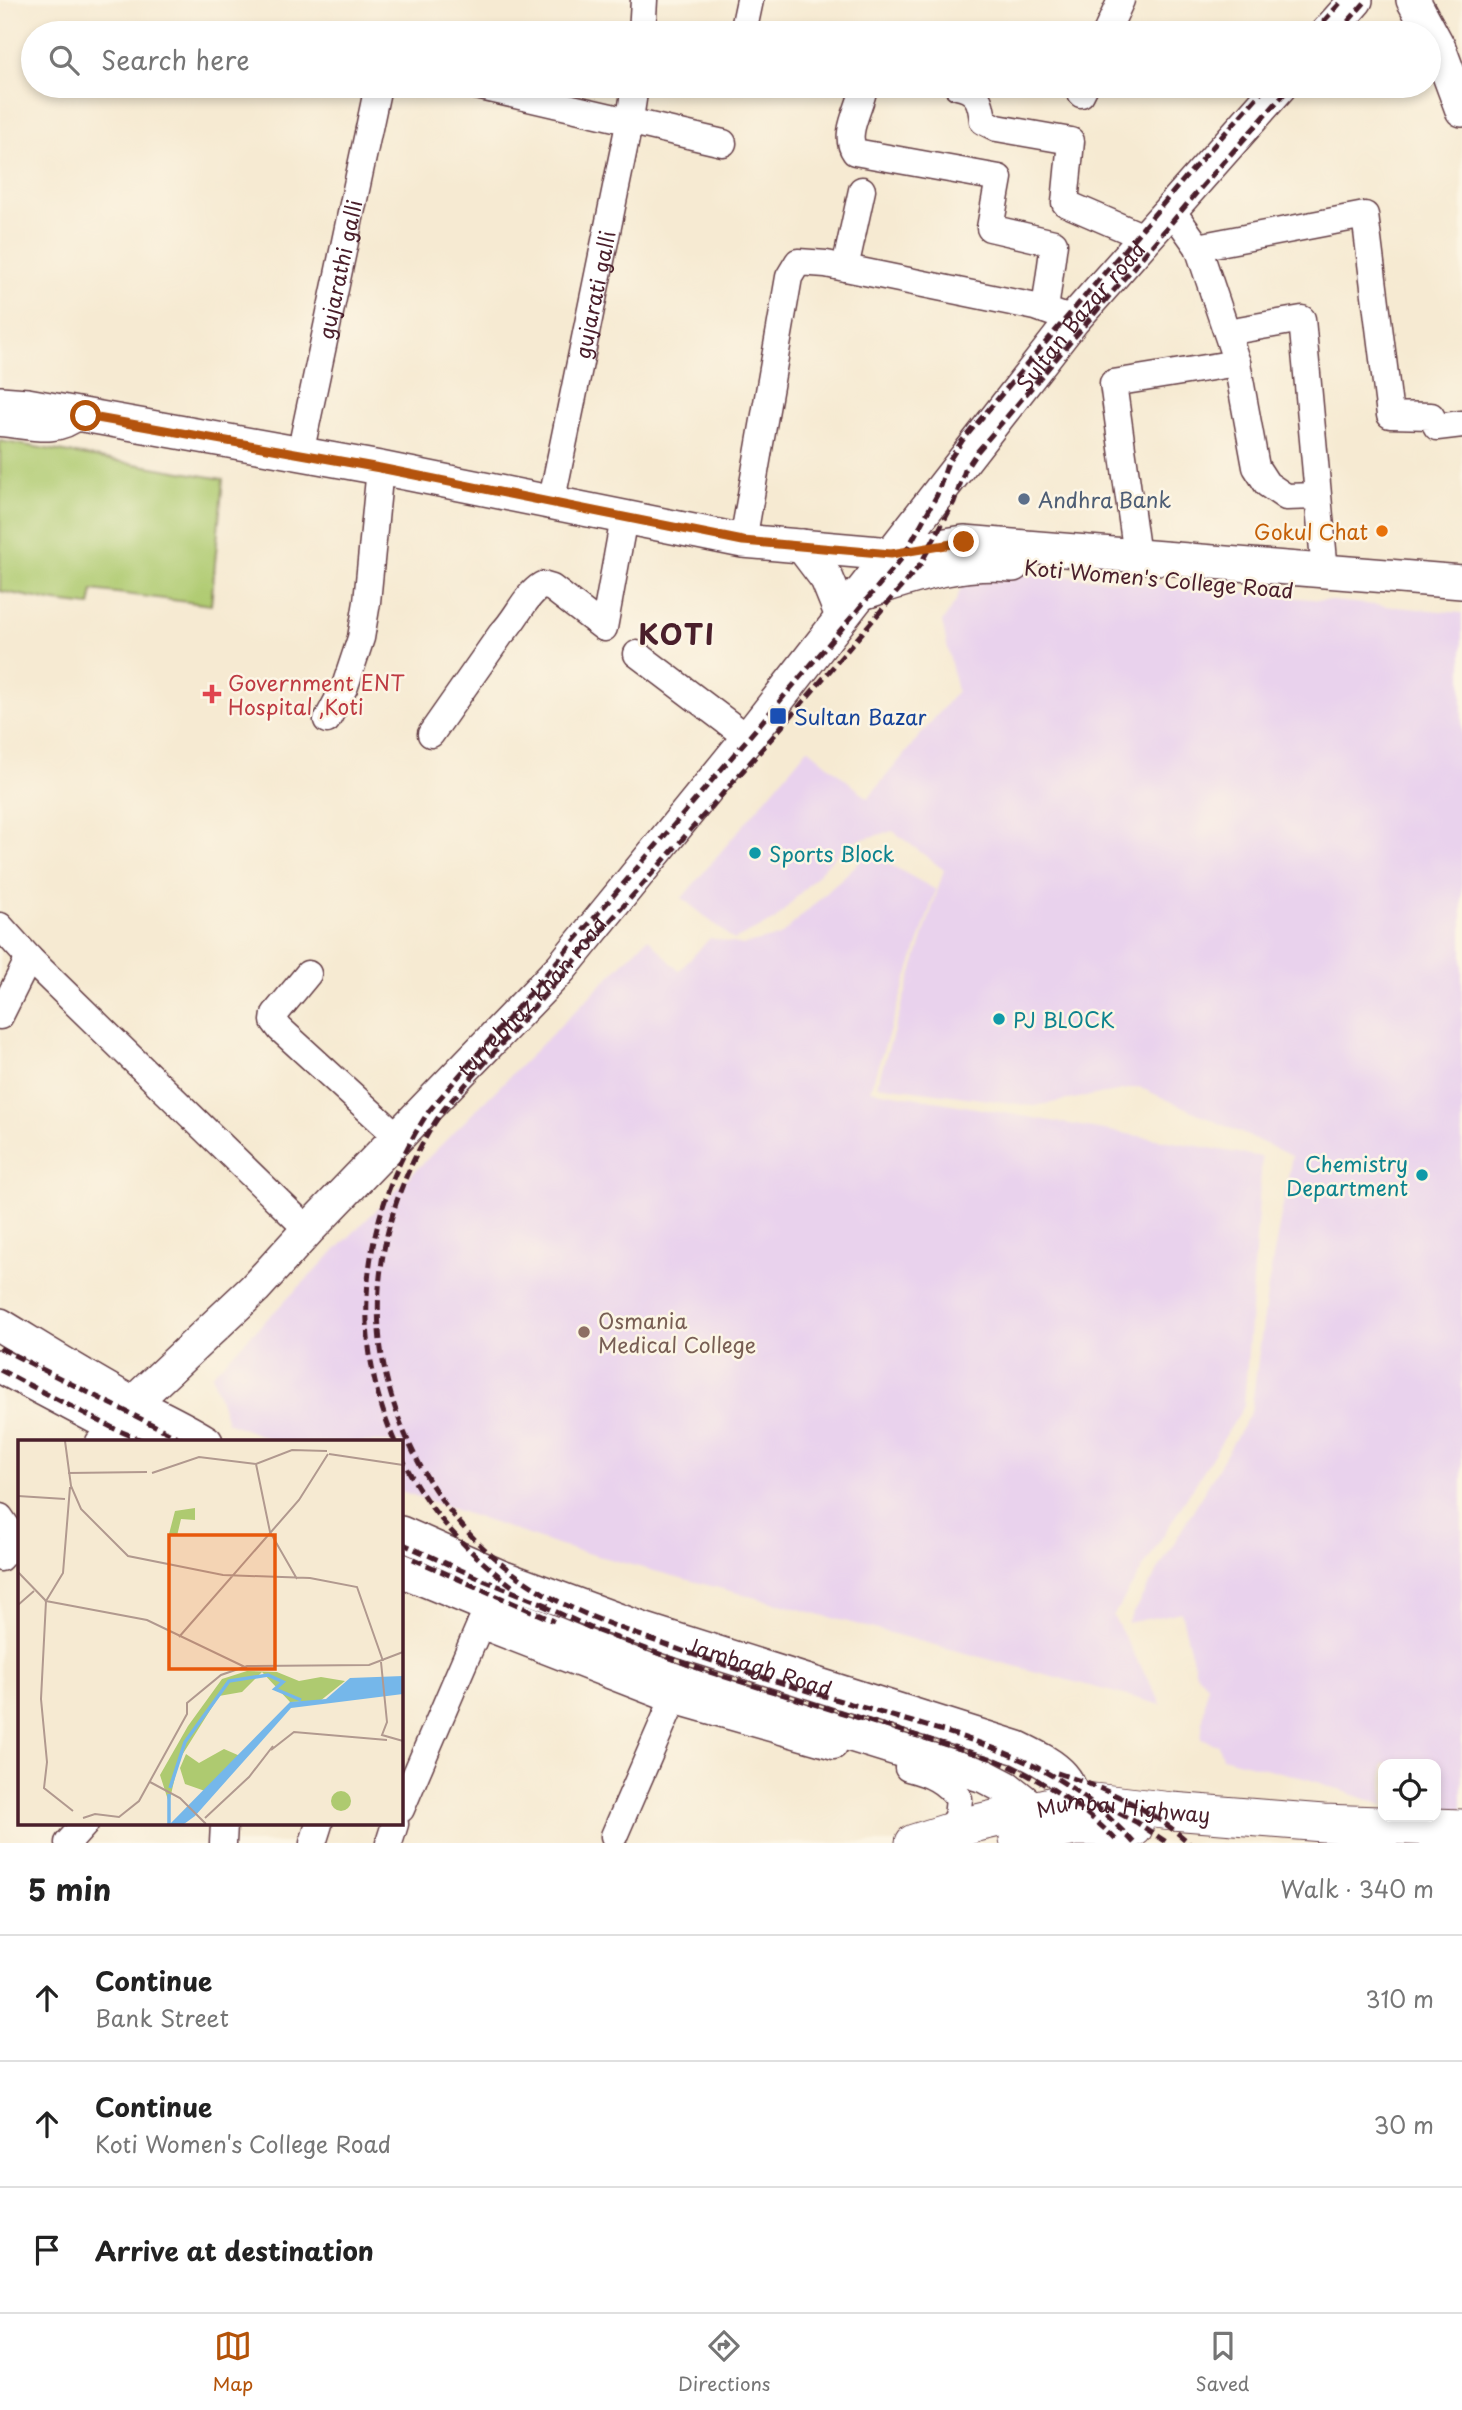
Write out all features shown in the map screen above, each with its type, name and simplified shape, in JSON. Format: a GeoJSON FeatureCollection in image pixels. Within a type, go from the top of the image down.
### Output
{"type":"FeatureCollection","features":[{"type":"Feature","properties":{"kind":"highway","name":"Mumbai Highway"},"geometry":{"type":"LineString","coordinates":[[930,1838],[1061,1816],[1462,1828]]}},
{"type":"Feature","properties":{"kind":"highway","name":"Mumbai Highway"},"geometry":{"type":"LineString","coordinates":[[1000,1843],[1061,1816],[1130,1827],[1344,1843]]}},
{"type":"Feature","properties":{"kind":"main road"},"geometry":{"type":"LineString","coordinates":[[1413,0],[1429,21]]}},
{"type":"Feature","properties":{"kind":"main road"},"geometry":{"type":"LineString","coordinates":[[1450,49],[1462,110]]}},
{"type":"Feature","properties":{"kind":"main road","name":"Sultan Bazar road"},"geometry":{"type":"LineString","coordinates":[[891,554],[1059,315],[1146,238],[1269,98]]}},
{"type":"Feature","properties":{"kind":"main road","name":"Koti Women's College Road"},"geometry":{"type":"LineString","coordinates":[[0,403],[380,468],[743,541],[891,554],[964,542],[1462,582]]}},
{"type":"Feature","properties":{"kind":"main road"},"geometry":{"type":"LineString","coordinates":[[802,546],[850,605]]}},
{"type":"Feature","properties":{"kind":"main road","name":"turrebhaz khan road"},"geometry":{"type":"LineString","coordinates":[[115,1424],[255,1288],[561,968],[748,738],[891,554]]}},
{"type":"Feature","properties":{"kind":"main road","name":"Koti Women's College Road"},"geometry":{"type":"LineString","coordinates":[[850,605],[943,568],[994,563],[1231,586],[1462,603]]}},
{"type":"Feature","properties":{"kind":"main road"},"geometry":{"type":"LineString","coordinates":[[0,1325],[42,1353],[115,1424],[177,1424],[203,1440]]}},
{"type":"Feature","properties":{"kind":"main road"},"geometry":{"type":"LineString","coordinates":[[0,1366],[146,1440]]}},
{"type":"Feature","properties":{"kind":"main road","name":"Jambagh Road"},"geometry":{"type":"LineString","coordinates":[[402,1533],[501,1577],[642,1629],[1018,1748],[1056,1769],[1065,1778],[1061,1816],[984,1776],[680,1682],[484,1616],[402,1571]]}},
{"type":"Feature","properties":{"kind":"street"},"geometry":{"type":"LineString","coordinates":[[643,0],[645,21]]}},
{"type":"Feature","properties":{"kind":"street"},"geometry":{"type":"LineString","coordinates":[[746,21],[750,0]]}},
{"type":"Feature","properties":{"kind":"street"},"geometry":{"type":"LineString","coordinates":[[1111,21],[1121,0]]}},
{"type":"Feature","properties":{"kind":"street","name":"gujarathi galli"},"geometry":{"type":"LineString","coordinates":[[300,454],[375,98]]}},
{"type":"Feature","properties":{"kind":"street"},"geometry":{"type":"LineString","coordinates":[[531,98],[723,143]]}},
{"type":"Feature","properties":{"kind":"street","name":"gujarati galli"},"geometry":{"type":"LineString","coordinates":[[551,504],[633,98]]}},
{"type":"Feature","properties":{"kind":"street"},"geometry":{"type":"LineString","coordinates":[[743,541],[789,277],[798,262],[826,264],[1059,315],[1054,243],[990,228],[999,178],[855,152],[851,146],[851,135],[861,98]]}},
{"type":"Feature","properties":{"kind":"street"},"geometry":{"type":"LineString","coordinates":[[979,98],[983,121],[998,128],[1071,141],[1065,204],[1146,238]]}},
{"type":"Feature","properties":{"kind":"street"},"geometry":{"type":"LineString","coordinates":[[845,268],[862,190]]}},
{"type":"Feature","properties":{"kind":"street"},"geometry":{"type":"LineString","coordinates":[[1171,209],[1198,247],[1227,332],[1237,363],[1256,467],[1267,484],[1286,497],[1317,496]]}},
{"type":"Feature","properties":{"kind":"street"},"geometry":{"type":"LineString","coordinates":[[1198,247],[1365,215],[1390,415],[1431,416],[1437,427],[1462,424]]}},
{"type":"Feature","properties":{"kind":"street"},"geometry":{"type":"LineString","coordinates":[[1227,332],[1302,319],[1325,572]]}},
{"type":"Feature","properties":{"kind":"street"},"geometry":{"type":"LineString","coordinates":[[1137,556],[1112,383],[1237,363]]}},
{"type":"Feature","properties":{"kind":"street"},"geometry":{"type":"LineString","coordinates":[[0,422],[54,428],[69,424],[80,415]]}},
{"type":"Feature","properties":{"kind":"street"},"geometry":{"type":"LineString","coordinates":[[327,720],[345,686],[361,638],[380,468]]}},
{"type":"Feature","properties":{"kind":"street"},"geometry":{"type":"LineString","coordinates":[[430,734],[501,634],[513,623],[533,591],[542,585],[552,588],[604,628],[624,518]]}},
{"type":"Feature","properties":{"kind":"street"},"geometry":{"type":"LineString","coordinates":[[637,654],[748,738]]}},
{"type":"Feature","properties":{"kind":"street"},"geometry":{"type":"LineString","coordinates":[[0,926],[29,958],[308,1230]]}},
{"type":"Feature","properties":{"kind":"street"},"geometry":{"type":"LineString","coordinates":[[1,1011],[29,958]]}},
{"type":"Feature","properties":{"kind":"street"},"geometry":{"type":"LineString","coordinates":[[308,974],[275,1014],[274,1021],[398,1137]]}},
{"type":"Feature","properties":{"kind":"street"},"geometry":{"type":"LineString","coordinates":[[402,1807],[484,1616],[673,1700],[936,1776],[949,1785],[959,1799],[957,1817],[930,1838]]}},
{"type":"Feature","properties":{"kind":"street"},"geometry":{"type":"LineString","coordinates":[[614,1836],[673,1700]]}},
{"type":"Feature","properties":{"kind":"street"},"geometry":{"type":"LineString","coordinates":[[313,1843],[318,1826]]}},
{"type":"Feature","properties":{"kind":"street"},"geometry":{"type":"LineString","coordinates":[[389,1843],[394,1826]]}},
{"type":"Feature","properties":{"kind":"shaded area"},"geometry":{"type":"Polygon","coordinates":[[[1020,572],[1462,613],[1462,1815],[1441,1815],[1441,1759],[1378,1759],[1378,1803],[1308,1779],[1222,1757],[1218,1745],[1201,1739],[1207,1685],[1196,1673],[1181,1612],[1127,1623],[1251,1412],[1268,1286],[1292,1156],[1139,1087],[1034,1106],[877,1085],[944,870],[893,831],[847,843],[775,920],[734,940],[682,898],[808,748],[868,798],[957,691],[942,622],[955,603],[965,578],[1020,572]]]}},
{"type":"Feature","properties":{"kind":"shaded area","name":"Osmania Medical College"},"geometry":{"type":"Polygon","coordinates":[[[869,853],[936,890],[870,1090],[1262,1157],[1244,1406],[1113,1616],[1162,1705],[560,1546],[402,1491],[402,1440],[272,1440],[227,1422],[212,1374],[648,938],[679,971],[710,938],[742,945],[780,936],[869,853]]]}},
{"type":"Feature","properties":{"kind":"green space"},"geometry":{"type":"Polygon","coordinates":[[[0,441],[223,479],[211,605],[93,590],[90,606],[0,591],[0,441]]]}},
{"type":"Feature","properties":{"kind":"railway"},"geometry":{"type":"LineString","coordinates":[[1324,21],[1343,0]]}},
{"type":"Feature","properties":{"kind":"railway"},"geometry":{"type":"LineString","coordinates":[[1349,21],[1367,0]]}},
{"type":"Feature","properties":{"kind":"railway"},"geometry":{"type":"LineString","coordinates":[[394,1440],[380,1400],[370,1358],[367,1315],[369,1272],[376,1230],[389,1189],[407,1149],[429,1111],[903,557],[937,495],[948,462],[962,441],[1256,98]]}},
{"type":"Feature","properties":{"kind":"railway"},"geometry":{"type":"LineString","coordinates":[[1134,1843],[1106,1815],[1078,1793],[1050,1774],[1020,1759],[956,1735],[758,1676],[626,1630],[570,1607],[535,1588],[503,1565],[474,1539],[449,1510],[427,1477],[409,1442],[394,1406],[384,1367],[378,1299],[381,1266],[397,1199],[426,1137],[444,1109],[786,722],[920,565],[954,502],[965,470],[977,452],[1280,98]]}},
{"type":"Feature","properties":{"kind":"railway"},"geometry":{"type":"LineString","coordinates":[[0,1348],[183,1440]]}},
{"type":"Feature","properties":{"kind":"railway"},"geometry":{"type":"LineString","coordinates":[[0,1370],[141,1440]]}},
{"type":"Feature","properties":{"kind":"railway"},"geometry":{"type":"LineString","coordinates":[[402,1457],[422,1493],[448,1528],[512,1586]]}},
{"type":"Feature","properties":{"kind":"railway"},"geometry":{"type":"LineString","coordinates":[[402,1543],[552,1607]]}},
{"type":"Feature","properties":{"kind":"railway"},"geometry":{"type":"LineString","coordinates":[[413,1559],[554,1621]]}},
{"type":"Feature","properties":{"kind":"railway"},"geometry":{"type":"LineString","coordinates":[[542,1605],[595,1630],[706,1671],[996,1760],[1062,1795],[1119,1843]]}},
{"type":"Feature","properties":{"kind":"railway"},"geometry":{"type":"LineString","coordinates":[[1057,1773],[1093,1785],[1144,1810],[1189,1843]]}},
{"type":"Feature","properties":{"kind":"railway"},"geometry":{"type":"LineString","coordinates":[[1105,1806],[1168,1843]]}},
{"type":"Feature","properties":{"kind":"place","name":"Andhra Bank"},"geometry":{"type":"Point","coordinates":[1024,499]}},
{"type":"Feature","properties":{"kind":"place","name":"Gokul Chat"},"geometry":{"type":"Point","coordinates":[1382,531]}},
{"type":"Feature","properties":{"kind":"place","name":"Government ENT Hospital ,Koti"},"geometry":{"type":"Point","coordinates":[212,694]}},
{"type":"Feature","properties":{"kind":"place","name":"Sultan Bazar"},"geometry":{"type":"Point","coordinates":[778,716]}},
{"type":"Feature","properties":{"kind":"place","name":"Sports Block"},"geometry":{"type":"Point","coordinates":[755,853]}},
{"type":"Feature","properties":{"kind":"place","name":"PJ BLOCK"},"geometry":{"type":"Point","coordinates":[999,1019]}},
{"type":"Feature","properties":{"kind":"place","name":"Chemistry Department"},"geometry":{"type":"Point","coordinates":[1422,1175]}},
{"type":"Feature","properties":{"kind":"place","name":"Osmania Medical College"},"geometry":{"type":"Point","coordinates":[584,1332]}},
{"type":"Feature","properties":{"kind":"district","name":"KOTI"},"geometry":{"type":"Point","coordinates":[677,633]}},
{"type":"Feature","properties":{"kind":"route"},"geometry":{"type":"LineString","coordinates":[[86,416],[380,468],[743,541],[891,554],[964,542]]}}]}
